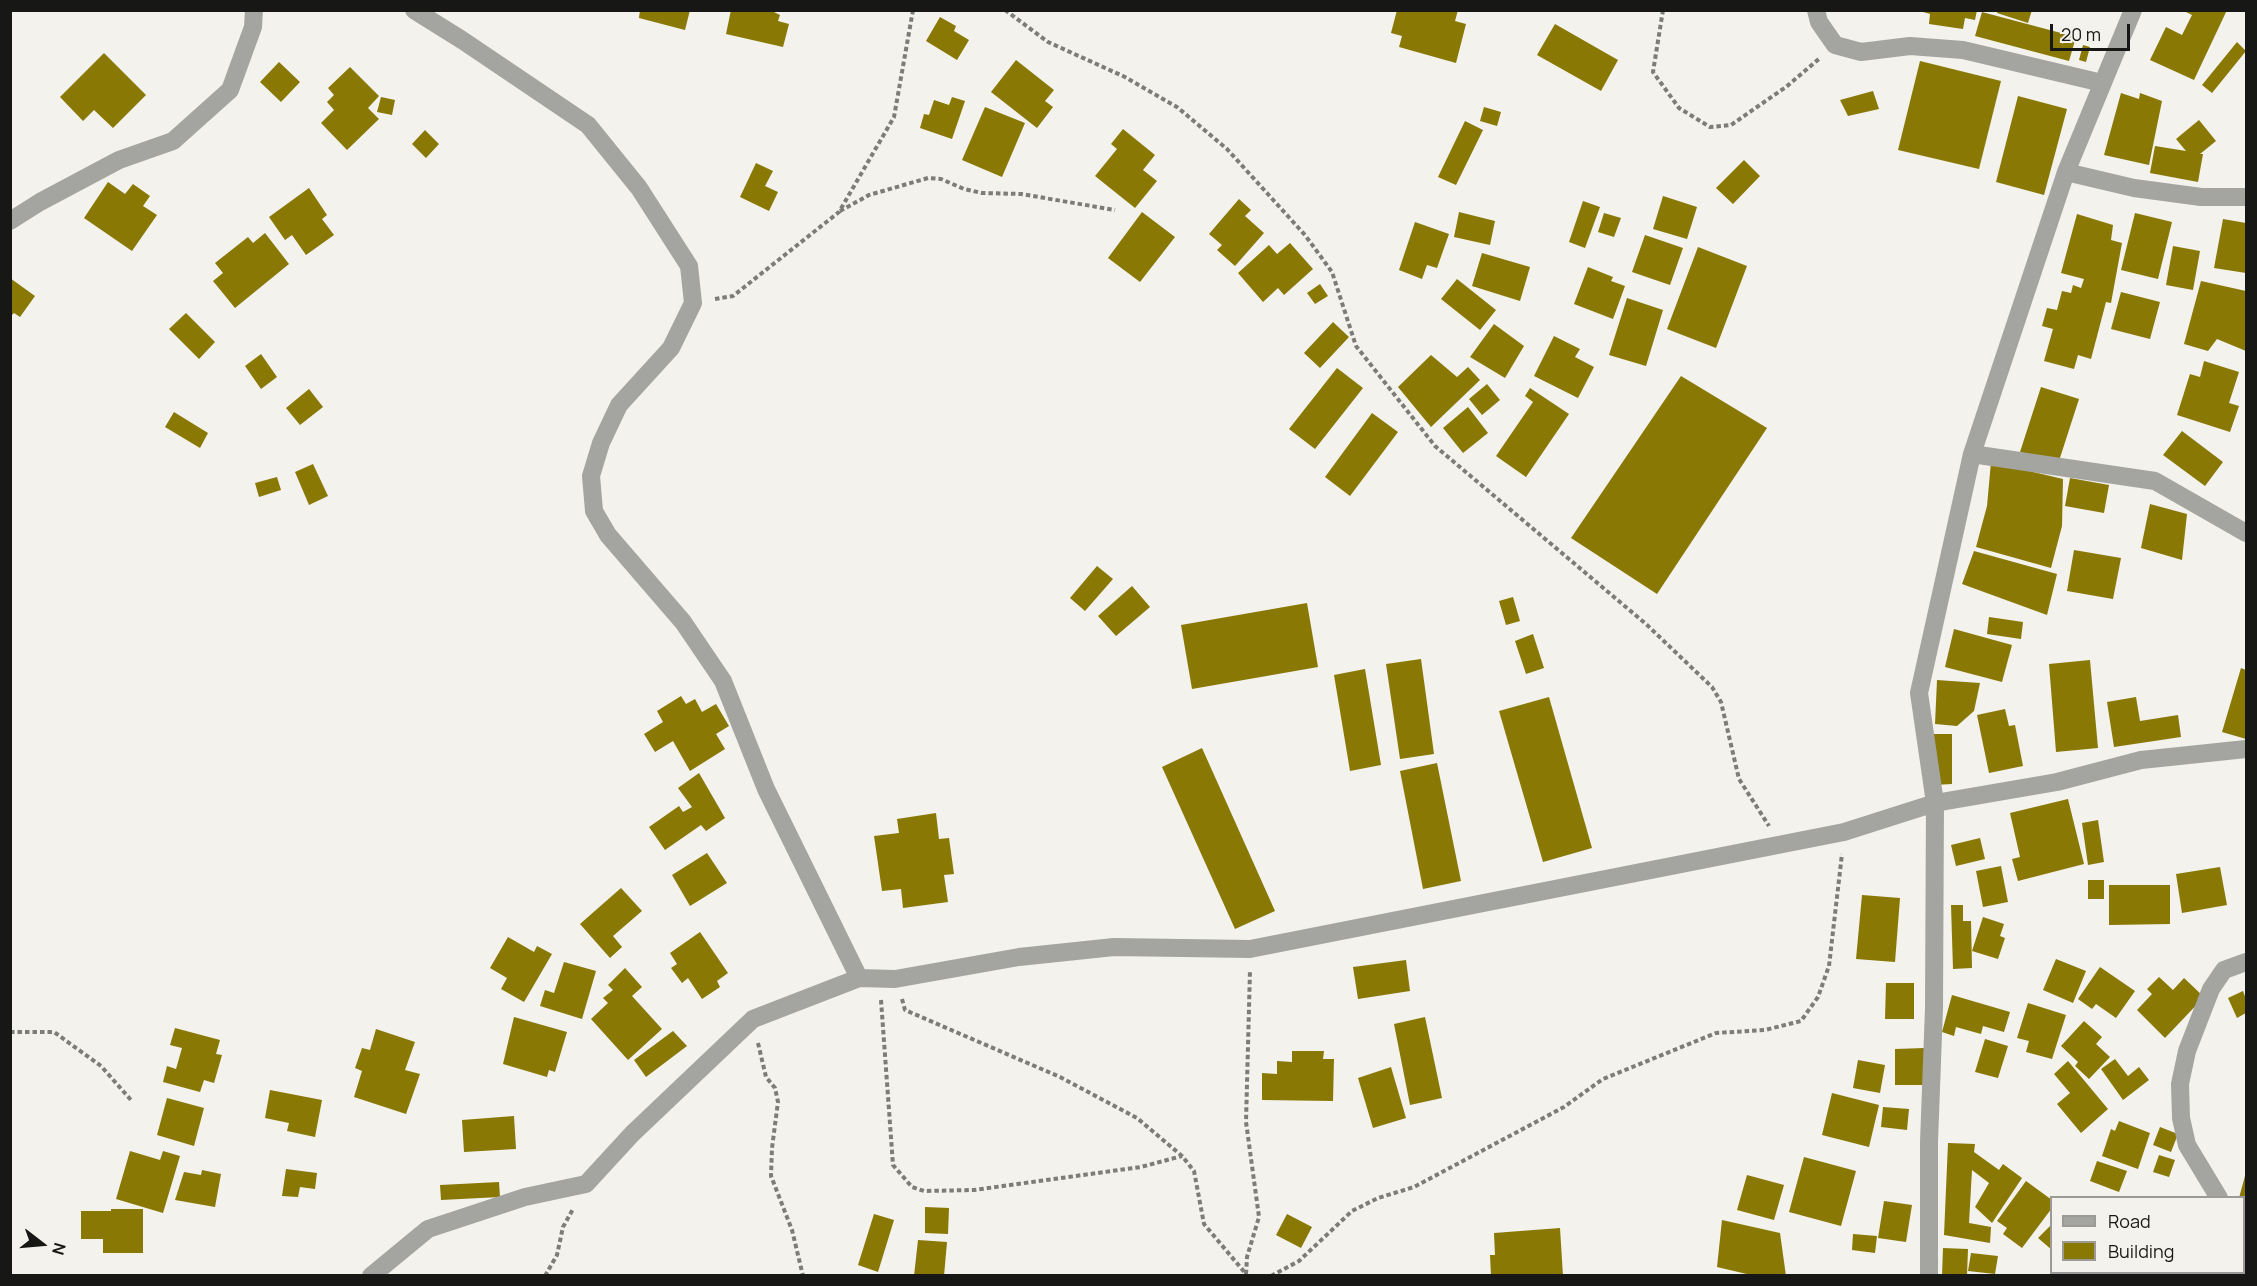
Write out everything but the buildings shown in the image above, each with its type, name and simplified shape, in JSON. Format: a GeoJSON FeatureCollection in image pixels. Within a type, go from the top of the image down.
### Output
{"type":"FeatureCollection","features":[{"type":"Feature","properties":{"kind":"street"},"geometry":{"type":"LineString","coordinates":[[10,221],[40,202],[119,160],[173,141],[230,90],[253,27],[254,10]]}},
{"type":"Feature","properties":{"kind":"street"},"geometry":{"type":"LineString","coordinates":[[414,10],[462,39],[588,125],[639,188],[689,266],[693,303],[671,348],[619,405],[601,443],[591,477],[594,511],[608,535],[683,622],[723,681],[766,789],[859,978]]}},
{"type":"Feature","properties":{"kind":"street"},"geometry":{"type":"LineString","coordinates":[[1816,10],[1819,22],[1835,45],[1861,52],[1910,46],[1963,50],[2102,83]]}},
{"type":"Feature","properties":{"kind":"street"},"geometry":{"type":"LineString","coordinates":[[1929,1275],[1935,803],[1919,693],[1972,454],[2066,172],[2133,10]]}},
{"type":"Feature","properties":{"kind":"street"},"geometry":{"type":"LineString","coordinates":[[2066,172],[2134,188],[2201,197],[2247,197]]}},
{"type":"Feature","properties":{"kind":"street"},"geometry":{"type":"LineString","coordinates":[[1972,454],[2155,481],[2247,532]]}},
{"type":"Feature","properties":{"kind":"street"},"geometry":{"type":"LineString","coordinates":[[372,1275],[428,1229],[525,1197],[586,1184],[632,1134],[753,1019],[859,978],[887,978],[1019,957],[1114,947],[1250,948],[1844,832],[1935,803],[2057,782],[2141,760],[2247,749]]}},
{"type":"Feature","properties":{"kind":"street"},"geometry":{"type":"LineString","coordinates":[[2218,1196],[2187,1145],[2181,1118],[2180,1084],[2187,1051],[2211,989],[2224,970],[2247,962]]}},
{"type":"Feature","properties":{"kind":"path"},"geometry":{"type":"LineString","coordinates":[[839,212],[894,117],[913,10]]}},
{"type":"Feature","properties":{"kind":"path"},"geometry":{"type":"LineString","coordinates":[[1005,10],[1048,42],[1125,77],[1178,107],[1227,149],[1305,235],[1332,272],[1356,346],[1435,447],[1646,624],[1712,687],[1721,702],[1739,779],[1780,844]]}},
{"type":"Feature","properties":{"kind":"path"},"geometry":{"type":"LineString","coordinates":[[1663,10],[1653,72],[1679,108],[1710,127],[1731,125],[1786,87],[1835,45]]}},
{"type":"Feature","properties":{"kind":"path"},"geometry":{"type":"LineString","coordinates":[[693,303],[733,296],[839,212],[869,195],[928,177],[982,193],[1021,194],[1115,210]]}},
{"type":"Feature","properties":{"kind":"path"},"geometry":{"type":"LineString","coordinates":[[1271,1275],[1299,1261],[1352,1211],[1378,1198],[1414,1187],[1564,1107],[1603,1079],[1716,1034],[1765,1030],[1802,1021],[1818,997],[1829,966],[1844,832]]}},
{"type":"Feature","properties":{"kind":"path"},"geometry":{"type":"LineString","coordinates":[[1246,1274],[1248,1251],[1259,1217],[1246,1122],[1250,948]]}},
{"type":"Feature","properties":{"kind":"path"},"geometry":{"type":"LineString","coordinates":[[887,978],[905,1010],[1060,1077],[1137,1118],[1182,1156],[1194,1171],[1204,1224],[1246,1274]]}},
{"type":"Feature","properties":{"kind":"path"},"geometry":{"type":"LineString","coordinates":[[887,978],[893,1165],[912,1186],[924,1191],[974,1190],[1141,1167],[1182,1156]]}},
{"type":"Feature","properties":{"kind":"path"},"geometry":{"type":"LineString","coordinates":[[753,1019],[766,1077],[775,1088],[778,1102],[771,1176],[792,1230],[802,1275]]}},
{"type":"Feature","properties":{"kind":"path"},"geometry":{"type":"LineString","coordinates":[[10,1032],[54,1032],[101,1066],[131,1101]]}},
{"type":"Feature","properties":{"kind":"path"},"geometry":{"type":"LineString","coordinates":[[545,1275],[557,1255],[563,1227],[586,1184]]}}]}
